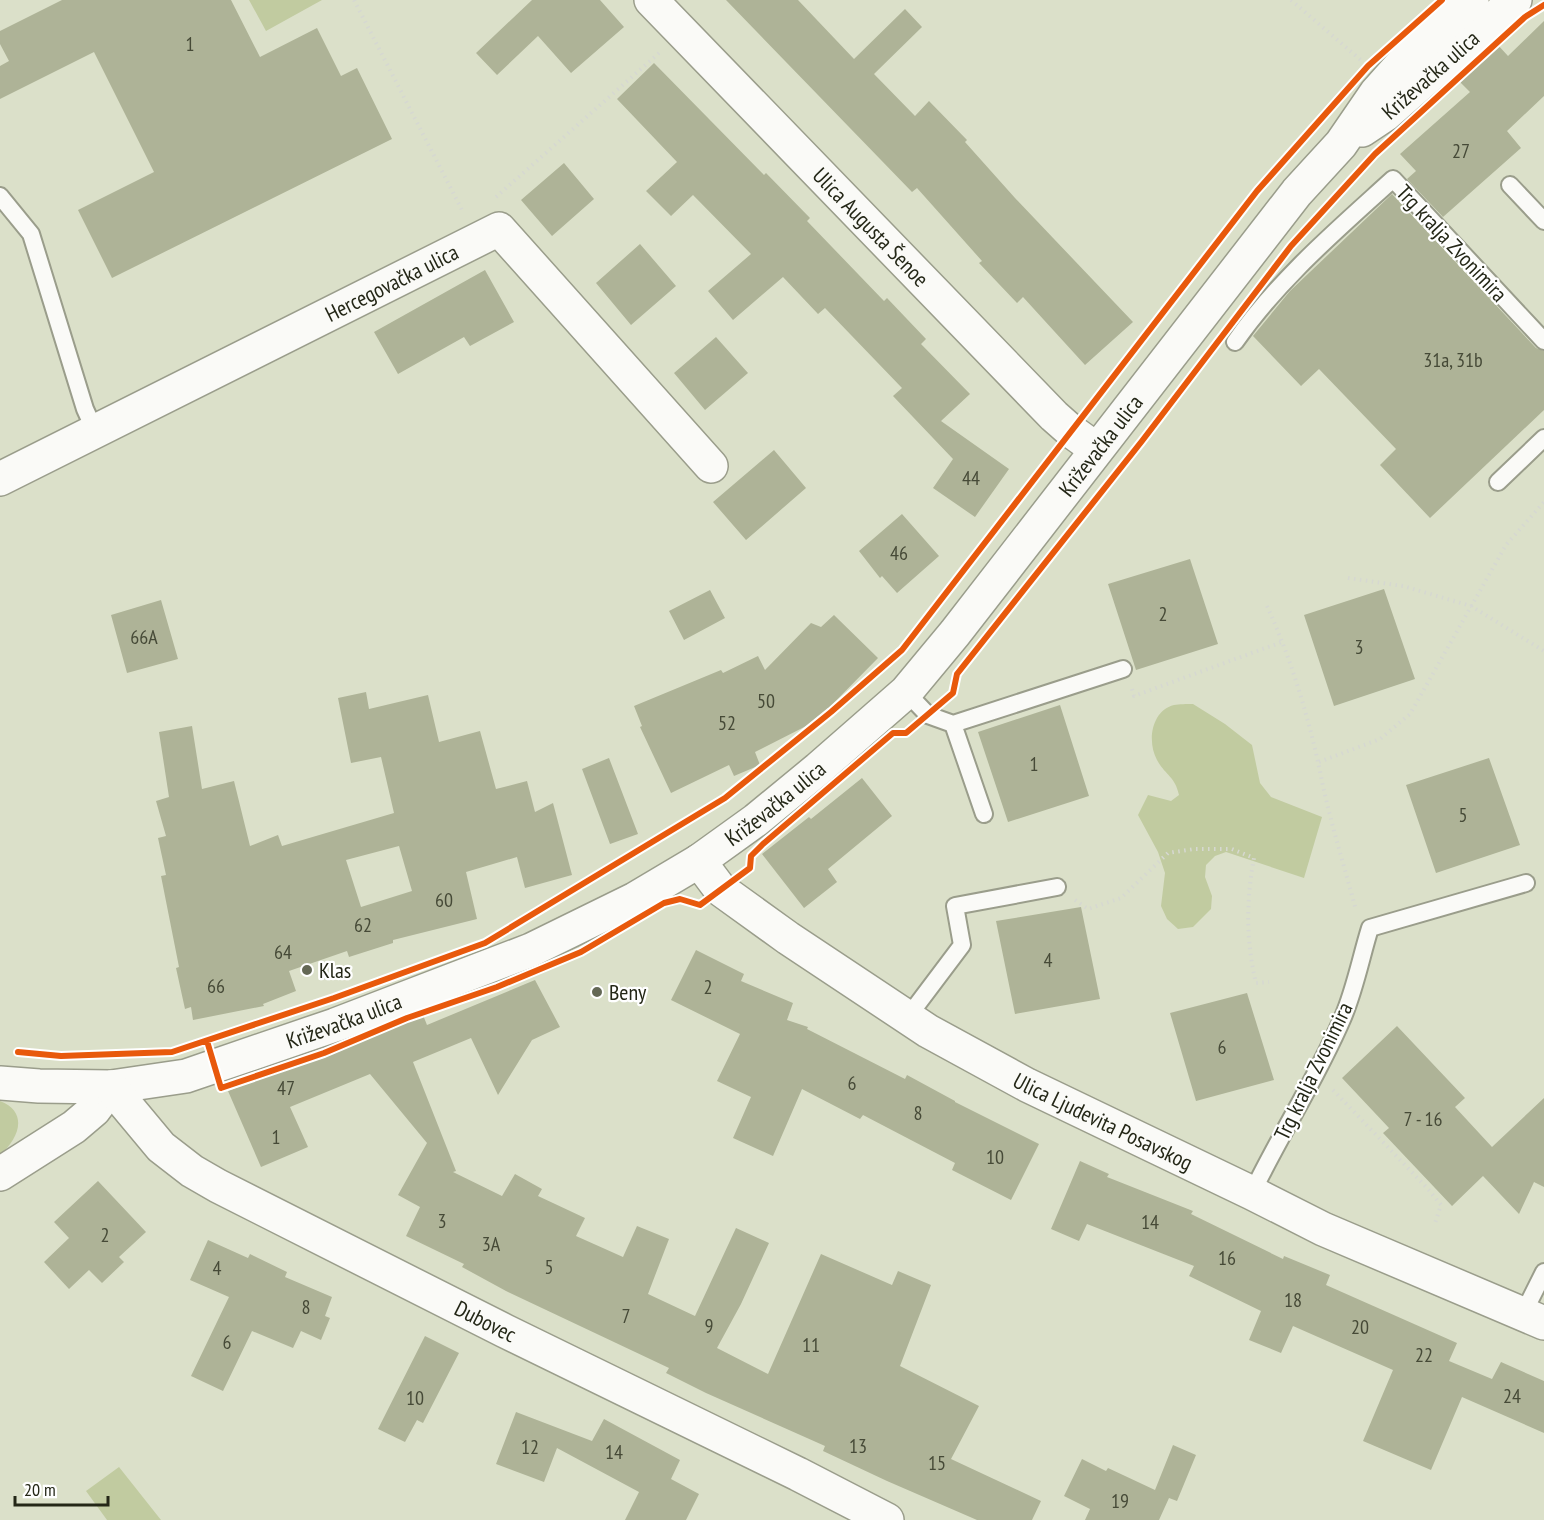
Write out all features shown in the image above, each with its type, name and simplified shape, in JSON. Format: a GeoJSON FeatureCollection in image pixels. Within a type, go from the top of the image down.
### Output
{"type":"FeatureCollection","features":[{"type":"Feature","properties":{"kind":"main road","name":"Križevačka ulica"},"geometry":{"type":"LineString","coordinates":[[0,1083],[111,1087],[186,1076],[335,1025],[531,950],[635,899],[699,861],[756,820],[906,692],[955,633],[1297,192],[1341,144],[1376,93],[1409,56],[1472,0]]}},
{"type":"Feature","properties":{"kind":"main road","name":"Križevačka ulica"},"geometry":{"type":"LineString","coordinates":[[1341,144],[1386,114],[1515,0]]}},
{"type":"Feature","properties":{"kind":"main road","name":"Ulica Augusta Šenoe"},"geometry":{"type":"LineString","coordinates":[[666,11],[1054,416],[1096,449]]}},
{"type":"Feature","properties":{"kind":"main road","name":"Hercegovačka ulica"},"geometry":{"type":"LineString","coordinates":[[0,479],[499,229]]}},
{"type":"Feature","properties":{"kind":"main road"},"geometry":{"type":"LineString","coordinates":[[499,229],[711,466]]}},
{"type":"Feature","properties":{"kind":"main road","name":"Ulica Ljudevita Posavskog"},"geometry":{"type":"LineString","coordinates":[[699,861],[720,889],[788,938],[907,1018],[1027,1085],[1323,1229],[1533,1318]]}},
{"type":"Feature","properties":{"kind":"main road"},"geometry":{"type":"LineString","coordinates":[[0,1174],[74,1127],[94,1110],[111,1087]]}},
{"type":"Feature","properties":{"kind":"main road","name":"Dubovec"},"geometry":{"type":"LineString","coordinates":[[111,1087],[161,1147],[192,1171],[218,1186],[887,1520]]}},
{"type":"Feature","properties":{"kind":"lane","name":"Trg kralja Zvonimira"},"geometry":{"type":"LineString","coordinates":[[1235,342],[1256,312],[1299,266],[1393,179],[1542,333]]}},
{"type":"Feature","properties":{"kind":"lane"},"geometry":{"type":"LineString","coordinates":[[1510,185],[1544,221]]}},
{"type":"Feature","properties":{"kind":"lane"},"geometry":{"type":"LineString","coordinates":[[0,196],[31,234],[95,431]]}},
{"type":"Feature","properties":{"kind":"lane"},"geometry":{"type":"LineString","coordinates":[[1498,483],[1544,438]]}},
{"type":"Feature","properties":{"kind":"lane"},"geometry":{"type":"LineString","coordinates":[[906,692],[928,715],[953,724],[1123,669]]}},
{"type":"Feature","properties":{"kind":"lane"},"geometry":{"type":"LineString","coordinates":[[953,724],[984,814]]}},
{"type":"Feature","properties":{"kind":"lane"},"geometry":{"type":"LineString","coordinates":[[1370,928],[1526,883]]}},
{"type":"Feature","properties":{"kind":"lane"},"geometry":{"type":"LineString","coordinates":[[907,1018],[962,945],[955,906],[1057,887]]}},
{"type":"Feature","properties":{"kind":"lane","name":"Trg kralja Zvonimira"},"geometry":{"type":"LineString","coordinates":[[1252,1193],[1344,1015],[1370,928]]}},
{"type":"Feature","properties":{"kind":"lane"},"geometry":{"type":"LineString","coordinates":[[1533,1318],[1544,1272]]}},
{"type":"Feature","properties":{"kind":"path"},"geometry":{"type":"LineString","coordinates":[[354,0],[463,212]]}},
{"type":"Feature","properties":{"kind":"path"},"geometry":{"type":"LineString","coordinates":[[1291,0],[1368,66]]}},
{"type":"Feature","properties":{"kind":"path"},"geometry":{"type":"LineString","coordinates":[[499,229],[489,204],[666,11]]}},
{"type":"Feature","properties":{"kind":"path"},"geometry":{"type":"LineString","coordinates":[[1319,762],[1380,739],[1410,714],[1506,545],[1544,502]]}},
{"type":"Feature","properties":{"kind":"path"},"geometry":{"type":"LineString","coordinates":[[1348,578],[1403,586],[1471,606],[1544,651]]}},
{"type":"Feature","properties":{"kind":"path"},"geometry":{"type":"LineString","coordinates":[[1267,606],[1282,642],[1319,762],[1323,786],[1359,921],[1370,928]]}},
{"type":"Feature","properties":{"kind":"path"},"geometry":{"type":"LineString","coordinates":[[1123,669],[1134,696],[1282,642]]}},
{"type":"Feature","properties":{"kind":"path"},"geometry":{"type":"LineString","coordinates":[[1057,887],[1088,909],[1121,898],[1168,853],[1194,849],[1232,849],[1254,858],[1248,887],[1249,953],[1256,983],[1269,982]]}},
{"type":"Feature","properties":{"kind":"path"},"geometry":{"type":"LineString","coordinates":[[1316,1072],[1441,1205],[1434,1226]]}},
{"type":"Feature","properties":{"kind":"green space"},"geometry":{"type":"Polygon","coordinates":[[[249,0],[322,0],[266,31],[249,0]]]}},
{"type":"Feature","properties":{"kind":"green space"},"geometry":{"type":"Polygon","coordinates":[[[1193,704],[1225,724],[1252,745],[1260,783],[1271,797],[1322,817],[1304,878],[1226,852],[1215,856],[1206,865],[1205,877],[1212,896],[1211,909],[1193,927],[1178,929],[1167,919],[1161,906],[1165,873],[1158,852],[1138,815],[1148,795],[1171,801],[1179,795],[1175,784],[1154,753],[1153,728],[1156,720],[1166,708],[1193,704]]]}},
{"type":"Feature","properties":{"kind":"green space"},"geometry":{"type":"Polygon","coordinates":[[[0,1101],[15,1112],[18,1126],[12,1141],[0,1155],[0,1101]]]}},
{"type":"Feature","properties":{"kind":"green space"},"geometry":{"type":"Polygon","coordinates":[[[119,1467],[161,1520],[107,1520],[86,1491],[119,1467]]]}},
{"type":"Feature","properties":{"kind":"building"},"geometry":{"type":"Polygon","coordinates":[[[62,0],[231,0],[260,57],[317,28],[341,76],[357,68],[392,139],[112,278],[78,210],[154,172],[94,52],[0,99],[0,66],[9,61],[0,44],[0,31],[62,0]]]}},
{"type":"Feature","properties":{"kind":"building"},"geometry":{"type":"Polygon","coordinates":[[[532,0],[600,0],[624,27],[571,73],[538,36],[497,75],[476,53],[532,0]]]}},
{"type":"Feature","properties":{"kind":"building"},"geometry":{"type":"Polygon","coordinates":[[[726,0],[798,0],[854,59],[905,9],[922,27],[874,74],[915,116],[929,101],[967,140],[965,142],[1015,198],[1133,322],[1085,365],[1023,297],[1017,303],[979,263],[982,261],[917,188],[912,192],[726,0]]]}},
{"type":"Feature","properties":{"kind":"building"},"geometry":{"type":"Polygon","coordinates":[[[1544,21],[1544,96],[1507,131],[1521,148],[1443,217],[1407,179],[1416,171],[1400,154],[1470,92],[1458,80],[1497,44],[1508,56],[1544,21]]]}},
{"type":"Feature","properties":{"kind":"building"},"geometry":{"type":"Polygon","coordinates":[[[654,63],[764,175],[766,173],[810,218],[807,221],[884,301],[887,298],[926,339],[921,344],[970,394],[941,421],[1009,469],[975,517],[933,488],[953,459],[893,396],[902,388],[825,308],[818,314],[783,277],[733,320],[708,291],[751,254],[693,195],[671,216],[646,191],[677,162],[617,99],[654,63]]]}},
{"type":"Feature","properties":{"kind":"building"},"geometry":{"type":"Polygon","coordinates":[[[564,163],[594,199],[552,236],[521,200],[564,163]]]}},
{"type":"Feature","properties":{"kind":"building"},"geometry":{"type":"Polygon","coordinates":[[[1392,194],[1536,348],[1544,351],[1544,410],[1430,518],[1380,465],[1396,449],[1319,369],[1301,386],[1253,336],[1290,291],[1392,194]]]}},
{"type":"Feature","properties":{"kind":"building"},"geometry":{"type":"Polygon","coordinates":[[[640,244],[676,286],[631,325],[596,283],[640,244]]]}},
{"type":"Feature","properties":{"kind":"building"},"geometry":{"type":"Polygon","coordinates":[[[485,270],[514,322],[470,346],[464,337],[398,374],[374,332],[485,270]]]}},
{"type":"Feature","properties":{"kind":"building"},"geometry":{"type":"Polygon","coordinates":[[[716,337],[748,373],[705,410],[674,373],[716,337]]]}},
{"type":"Feature","properties":{"kind":"building"},"geometry":{"type":"Polygon","coordinates":[[[774,450],[806,488],[746,540],[713,502],[774,450]]]}},
{"type":"Feature","properties":{"kind":"building"},"geometry":{"type":"Polygon","coordinates":[[[902,514],[939,556],[897,593],[882,576],[880,578],[859,551],[902,514]]]}},
{"type":"Feature","properties":{"kind":"building"},"geometry":{"type":"Polygon","coordinates":[[[1190,559],[1218,644],[1136,670],[1108,584],[1190,559]]]}},
{"type":"Feature","properties":{"kind":"building"},"geometry":{"type":"Polygon","coordinates":[[[1384,589],[1415,679],[1334,706],[1304,615],[1384,589]]]}},
{"type":"Feature","properties":{"kind":"building"},"geometry":{"type":"Polygon","coordinates":[[[710,590],[725,618],[684,640],[669,611],[710,590]]]}},
{"type":"Feature","properties":{"kind":"building"},"geometry":{"type":"Polygon","coordinates":[[[161,600],[178,659],[127,673],[111,615],[161,600]]]}},
{"type":"Feature","properties":{"kind":"building"},"geometry":{"type":"Polygon","coordinates":[[[834,615],[878,658],[816,721],[755,752],[760,765],[734,776],[729,765],[671,793],[640,727],[642,726],[634,706],[721,670],[723,673],[758,656],[765,670],[811,623],[821,627],[834,615]]]}},
{"type":"Feature","properties":{"kind":"building"},"geometry":{"type":"Polygon","coordinates":[[[366,692],[369,709],[428,695],[439,742],[480,731],[496,789],[527,781],[535,812],[553,803],[572,875],[525,888],[517,857],[466,872],[477,919],[393,940],[393,943],[349,957],[347,951],[289,971],[296,991],[263,1004],[264,1006],[193,1020],[191,1007],[185,1009],[161,876],[166,875],[158,838],[166,836],[156,801],[169,797],[159,732],[192,726],[202,789],[234,781],[250,846],[278,835],[282,846],[394,813],[381,757],[351,763],[338,698],[366,692]],[[399,846],[346,860],[361,907],[412,891],[399,846]]]}},
{"type":"Feature","properties":{"kind":"building"},"geometry":{"type":"Polygon","coordinates":[[[1060,705],[1089,796],[1008,822],[978,732],[1060,705]]]}},
{"type":"Feature","properties":{"kind":"building"},"geometry":{"type":"Polygon","coordinates":[[[609,758],[638,834],[610,844],[582,769],[609,758]]]}},
{"type":"Feature","properties":{"kind":"building"},"geometry":{"type":"Polygon","coordinates":[[[1489,758],[1520,845],[1436,873],[1406,785],[1489,758]]]}},
{"type":"Feature","properties":{"kind":"building"},"geometry":{"type":"Polygon","coordinates":[[[862,778],[892,816],[828,869],[837,882],[804,908],[762,854],[862,778]]]}},
{"type":"Feature","properties":{"kind":"building"},"geometry":{"type":"Polygon","coordinates":[[[1081,907],[1100,999],[1015,1014],[996,921],[1081,907]]]}},
{"type":"Feature","properties":{"kind":"building"},"geometry":{"type":"Polygon","coordinates":[[[696,950],[744,974],[741,981],[793,1003],[787,1020],[808,1027],[807,1029],[905,1079],[907,1075],[1039,1144],[1011,1200],[952,1170],[955,1163],[863,1115],[860,1119],[802,1089],[773,1156],[733,1138],[751,1097],[717,1081],[740,1034],[671,1000],[696,950]]]}},
{"type":"Feature","properties":{"kind":"building"},"geometry":{"type":"Polygon","coordinates":[[[535,980],[560,1027],[532,1040],[498,1095],[471,1038],[413,1062],[456,1171],[453,1172],[502,1196],[515,1174],[542,1189],[538,1196],[585,1218],[576,1236],[623,1257],[637,1226],[669,1239],[648,1294],[695,1316],[736,1228],[769,1243],[741,1304],[717,1348],[768,1374],[821,1254],[892,1285],[898,1271],[931,1285],[900,1366],[979,1406],[951,1459],[1041,1501],[1032,1520],[977,1520],[887,1481],[823,1451],[825,1446],[666,1373],[669,1368],[506,1291],[462,1267],[464,1264],[406,1236],[420,1207],[398,1195],[427,1143],[370,1074],[290,1107],[308,1147],[261,1167],[228,1091],[423,1015],[427,1025],[535,980]]]}},
{"type":"Feature","properties":{"kind":"building"},"geometry":{"type":"Polygon","coordinates":[[[1247,993],[1274,1080],[1196,1101],[1170,1013],[1247,993]]]}},
{"type":"Feature","properties":{"kind":"building"},"geometry":{"type":"Polygon","coordinates":[[[1397,1026],[1465,1098],[1455,1107],[1492,1147],[1544,1098],[1544,1187],[1534,1182],[1519,1214],[1483,1176],[1452,1206],[1383,1133],[1389,1128],[1342,1078],[1397,1026]]]}},
{"type":"Feature","properties":{"kind":"building"},"geometry":{"type":"Polygon","coordinates":[[[1080,1161],[1109,1174],[1107,1177],[1193,1211],[1191,1214],[1283,1259],[1284,1256],[1330,1275],[1326,1285],[1457,1343],[1449,1361],[1492,1379],[1501,1362],[1544,1381],[1544,1433],[1462,1397],[1431,1470],[1363,1441],[1393,1370],[1293,1326],[1281,1353],[1249,1340],[1261,1311],[1189,1276],[1194,1266],[1087,1224],[1079,1241],[1051,1229],[1080,1161]]]}},
{"type":"Feature","properties":{"kind":"building"},"geometry":{"type":"Polygon","coordinates":[[[98,1181],[146,1232],[119,1257],[124,1262],[102,1283],[89,1270],[69,1289],[44,1262],[69,1238],[54,1222],[98,1181]]]}},
{"type":"Feature","properties":{"kind":"building"},"geometry":{"type":"Polygon","coordinates":[[[208,1240],[248,1258],[250,1254],[287,1272],[285,1277],[332,1297],[325,1316],[330,1318],[321,1340],[301,1331],[293,1348],[252,1331],[223,1391],[191,1376],[229,1297],[190,1280],[208,1240]]]}},
{"type":"Feature","properties":{"kind":"building"},"geometry":{"type":"Polygon","coordinates":[[[425,1336],[459,1353],[423,1423],[417,1420],[405,1442],[378,1429],[425,1336]]]}},
{"type":"Feature","properties":{"kind":"building"},"geometry":{"type":"Polygon","coordinates":[[[516,1412],[592,1441],[604,1419],[680,1460],[671,1479],[699,1494],[686,1520],[625,1520],[639,1492],[557,1448],[544,1482],[496,1464],[516,1412]]]}},
{"type":"Feature","properties":{"kind":"building"},"geometry":{"type":"Polygon","coordinates":[[[1173,1445],[1196,1455],[1177,1501],[1169,1498],[1159,1520],[1085,1520],[1090,1509],[1064,1496],[1082,1459],[1106,1471],[1108,1468],[1155,1490],[1173,1445]]]}},
{"type":"Feature","properties":{"kind":"cycle path"},"geometry":{"type":"LineString","coordinates":[[18,1052],[61,1056],[172,1052],[334,998],[485,943],[725,798],[831,712],[902,650],[1257,191],[1368,66],[1442,0]]}},
{"type":"Feature","properties":{"kind":"cycle path"},"geometry":{"type":"LineString","coordinates":[[207,1041],[221,1088],[324,1053],[407,1018],[497,987],[581,952],[664,903],[680,899],[700,905],[750,868],[751,856],[763,844],[893,733],[906,733],[953,693],[957,674],[1142,441],[1291,246],[1375,154],[1525,17],[1544,5]]}},
{"type":"Feature","properties":{"kind":"place","name":"Klas"},"geometry":{"type":"Point","coordinates":[307,970]}},
{"type":"Feature","properties":{"kind":"place","name":"Beny"},"geometry":{"type":"Point","coordinates":[597,992]}}]}
